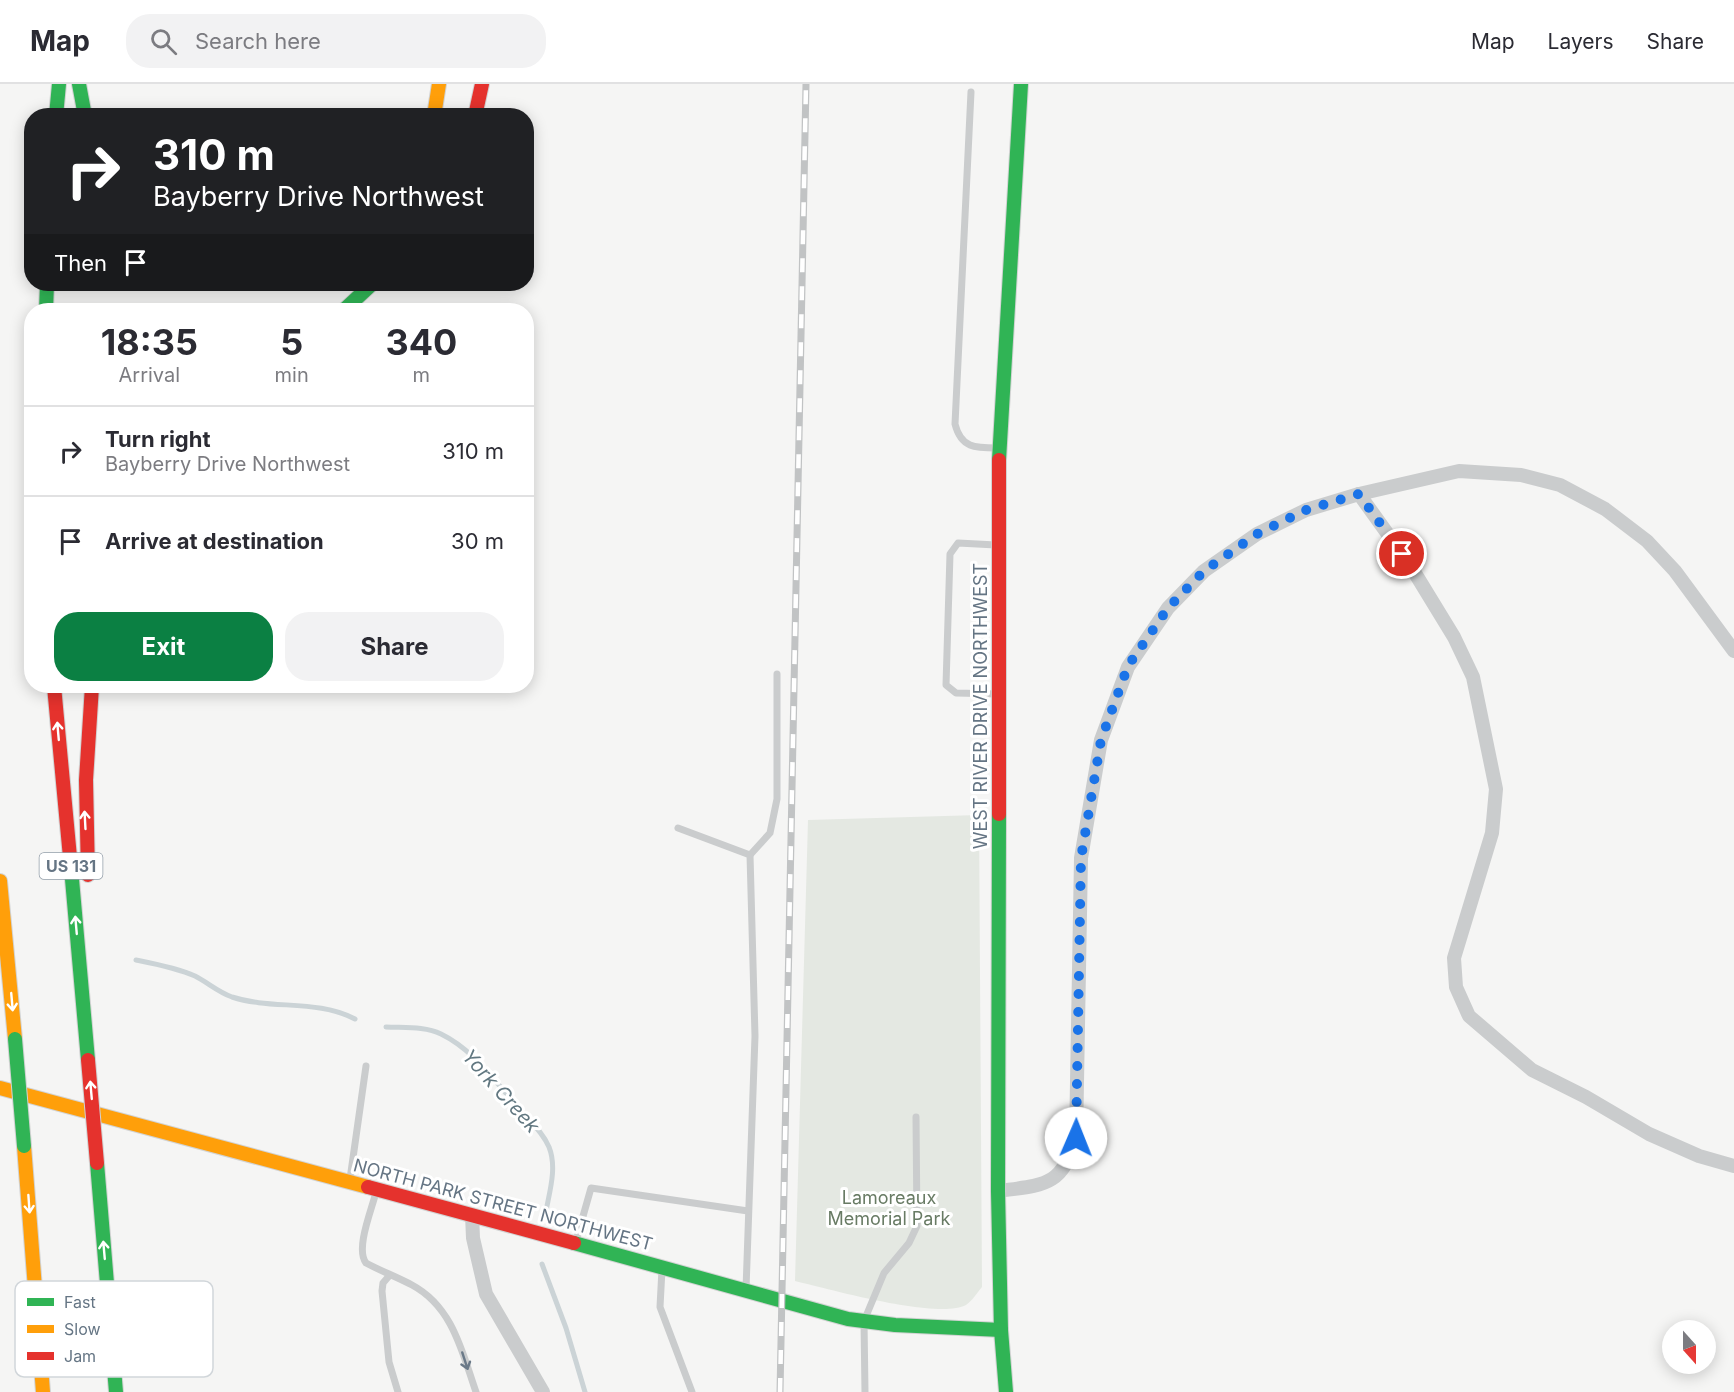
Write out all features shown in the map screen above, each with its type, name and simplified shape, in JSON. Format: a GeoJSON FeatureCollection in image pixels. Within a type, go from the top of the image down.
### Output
{"type":"FeatureCollection","features":[{"type":"Feature","properties":{"kind":"main road"},"geometry":{"type":"LineString","coordinates":[[57,108],[59,84]]}},
{"type":"Feature","properties":{"kind":"main road"},"geometry":{"type":"LineString","coordinates":[[79,84],[83,108]]}},
{"type":"Feature","properties":{"kind":"main road"},"geometry":{"type":"LineString","coordinates":[[435,108],[439,84]]}},
{"type":"Feature","properties":{"kind":"main road"},"geometry":{"type":"LineString","coordinates":[[477,108],[482,84]]}},
{"type":"Feature","properties":{"kind":"main road","name":"WEST RIVER DRIVE NORTHWEST"},"geometry":{"type":"LineString","coordinates":[[1006,1392],[1001,1330],[998,1191],[999,448],[1022,84]]}},
{"type":"Feature","properties":{"kind":"main road"},"geometry":{"type":"LineString","coordinates":[[352,303],[364,291]]}},
{"type":"Feature","properties":{"kind":"main road","name":"US 131"},"geometry":{"type":"LineString","coordinates":[[55,693],[107,1281]]}},
{"type":"Feature","properties":{"kind":"main road"},"geometry":{"type":"LineString","coordinates":[[89,885],[85,798],[86,735],[91,693]]}},
{"type":"Feature","properties":{"kind":"main road"},"geometry":{"type":"LineString","coordinates":[[0,881],[34,1281]]}},
{"type":"Feature","properties":{"kind":"main road"},"geometry":{"type":"LineString","coordinates":[[88,1053],[91,936]]}},
{"type":"Feature","properties":{"kind":"main road","name":"NORTH PARK STREET NORTHWEST"},"geometry":{"type":"LineString","coordinates":[[0,1088],[848,1319],[895,1325],[1001,1330]]}},
{"type":"Feature","properties":{"kind":"main road"},"geometry":{"type":"LineString","coordinates":[[42,1377],[43,1392]]}},
{"type":"Feature","properties":{"kind":"main road","name":"US 131"},"geometry":{"type":"LineString","coordinates":[[115,1377],[116,1392]]}},
{"type":"Feature","properties":{"kind":"street"},"geometry":{"type":"LineString","coordinates":[[998,1191],[1043,1184],[1059,1175],[1070,1159],[1076,1138],[1081,858],[1101,740],[1128,666],[1168,608],[1204,571],[1266,529],[1306,510],[1359,494],[1459,471],[1521,475],[1560,485],[1605,509],[1647,541],[1675,571],[1734,651]]}},
{"type":"Feature","properties":{"kind":"street"},"geometry":{"type":"LineString","coordinates":[[1359,494],[1410,565],[1454,637],[1473,677],[1496,789],[1492,832],[1454,958],[1456,987],[1469,1016],[1532,1070],[1586,1097],[1649,1134],[1699,1156],[1734,1166]]}},
{"type":"Feature","properties":{"kind":"street"},"geometry":{"type":"LineString","coordinates":[[472,1215],[481,1279],[486,1294],[543,1392]]}},
{"type":"Feature","properties":{"kind":"lane"},"geometry":{"type":"LineString","coordinates":[[971,92],[955,424],[960,437],[970,446],[999,448]]}},
{"type":"Feature","properties":{"kind":"lane"},"geometry":{"type":"LineString","coordinates":[[998,694],[956,693],[946,685],[950,554],[958,543],[999,545]]}},
{"type":"Feature","properties":{"kind":"lane"},"geometry":{"type":"LineString","coordinates":[[746,1292],[755,1036],[750,855],[770,833],[777,799],[777,674]]}},
{"type":"Feature","properties":{"kind":"lane"},"geometry":{"type":"LineString","coordinates":[[678,828],[750,855]]}},
{"type":"Feature","properties":{"kind":"lane"},"geometry":{"type":"LineString","coordinates":[[350,1182],[366,1066]]}},
{"type":"Feature","properties":{"kind":"lane"},"geometry":{"type":"LineString","coordinates":[[865,1392],[864,1322],[884,1273],[909,1243],[917,1226],[916,1118]]}},
{"type":"Feature","properties":{"kind":"lane"},"geometry":{"type":"LineString","coordinates":[[575,1244],[591,1188],[748,1211]]}},
{"type":"Feature","properties":{"kind":"lane"},"geometry":{"type":"LineString","coordinates":[[377,1190],[361,1253],[366,1263],[389,1276],[412,1285],[440,1309],[455,1331],[476,1392]]}},
{"type":"Feature","properties":{"kind":"lane"},"geometry":{"type":"LineString","coordinates":[[662,1268],[660,1307],[692,1392]]}},
{"type":"Feature","properties":{"kind":"lane"},"geometry":{"type":"LineString","coordinates":[[389,1276],[383,1283],[382,1291],[387,1344],[398,1392]]}},
{"type":"Feature","properties":{"kind":"green space","name":"Lamoreaux Memorial Park"},"geometry":{"type":"Polygon","coordinates":[[[979,815],[982,1287],[966,1305],[952,1309],[932,1309],[883,1302],[795,1281],[808,820],[979,815]]]}},
{"type":"Feature","properties":{"kind":"waterway","name":"York Creek"},"geometry":{"type":"LineString","coordinates":[[136,960],[188,973],[232,997],[247,1001],[325,1009],[355,1019]]}},
{"type":"Feature","properties":{"kind":"waterway","name":"York Creek"},"geometry":{"type":"LineString","coordinates":[[386,1027],[428,1030],[441,1034],[464,1048],[535,1126],[549,1147],[552,1162],[552,1179],[546,1211]]}},
{"type":"Feature","properties":{"kind":"waterway","name":"York Creek"},"geometry":{"type":"LineString","coordinates":[[542,1264],[566,1328],[585,1392]]}},
{"type":"Feature","properties":{"kind":"railway"},"geometry":{"type":"LineString","coordinates":[[780,1392],[806,84]]}},
{"type":"Feature","properties":{"kind":"traffic: fast"},"geometry":{"type":"LineString","coordinates":[[57,108],[59,84]]}},
{"type":"Feature","properties":{"kind":"traffic: fast"},"geometry":{"type":"LineString","coordinates":[[79,84],[84,108]]}},
{"type":"Feature","properties":{"kind":"traffic: fast"},"geometry":{"type":"LineString","coordinates":[[999,460],[1021,84]]}},
{"type":"Feature","properties":{"kind":"traffic: fast"},"geometry":{"type":"LineString","coordinates":[[46,303],[47,291]]}},
{"type":"Feature","properties":{"kind":"traffic: fast"},"geometry":{"type":"LineString","coordinates":[[352,303],[364,291]]}},
{"type":"Feature","properties":{"kind":"traffic: fast"},"geometry":{"type":"LineString","coordinates":[[999,814],[998,1191],[1001,1330],[1006,1392]]}},
{"type":"Feature","properties":{"kind":"traffic: fast"},"geometry":{"type":"LineString","coordinates":[[71,868],[88,1060]]}},
{"type":"Feature","properties":{"kind":"traffic: fast"},"geometry":{"type":"LineString","coordinates":[[15,1039],[24,1146]]}},
{"type":"Feature","properties":{"kind":"traffic: fast"},"geometry":{"type":"LineString","coordinates":[[97,1163],[107,1281]]}},
{"type":"Feature","properties":{"kind":"traffic: fast"},"geometry":{"type":"LineString","coordinates":[[574,1243],[848,1319],[895,1325],[1001,1330]]}},
{"type":"Feature","properties":{"kind":"traffic: fast"},"geometry":{"type":"LineString","coordinates":[[115,1377],[116,1392]]}},
{"type":"Feature","properties":{"kind":"traffic: slow"},"geometry":{"type":"LineString","coordinates":[[435,108],[439,84]]}},
{"type":"Feature","properties":{"kind":"traffic: slow"},"geometry":{"type":"LineString","coordinates":[[0,881],[15,1039]]}},
{"type":"Feature","properties":{"kind":"traffic: slow"},"geometry":{"type":"LineString","coordinates":[[0,1088],[368,1187]]}},
{"type":"Feature","properties":{"kind":"traffic: slow"},"geometry":{"type":"LineString","coordinates":[[24,1146],[34,1281]]}},
{"type":"Feature","properties":{"kind":"traffic: slow"},"geometry":{"type":"LineString","coordinates":[[42,1377],[43,1392]]}},
{"type":"Feature","properties":{"kind":"traffic: jam"},"geometry":{"type":"LineString","coordinates":[[477,108],[482,84]]}},
{"type":"Feature","properties":{"kind":"traffic: jam"},"geometry":{"type":"LineString","coordinates":[[999,460],[999,814]]}},
{"type":"Feature","properties":{"kind":"traffic: jam"},"geometry":{"type":"LineString","coordinates":[[55,693],[71,868]]}},
{"type":"Feature","properties":{"kind":"traffic: jam"},"geometry":{"type":"LineString","coordinates":[[88,875],[86,780],[92,693]]}},
{"type":"Feature","properties":{"kind":"traffic: jam"},"geometry":{"type":"LineString","coordinates":[[88,1060],[97,1163]]}},
{"type":"Feature","properties":{"kind":"traffic: jam"},"geometry":{"type":"LineString","coordinates":[[368,1187],[574,1243]]}},
{"type":"Feature","properties":{"kind":"route"},"geometry":{"type":"LineString","coordinates":[[1076,1138],[1081,858],[1101,740],[1128,666],[1168,608],[1204,571],[1257,534],[1306,510],[1359,494],[1402,554]]}}]}
